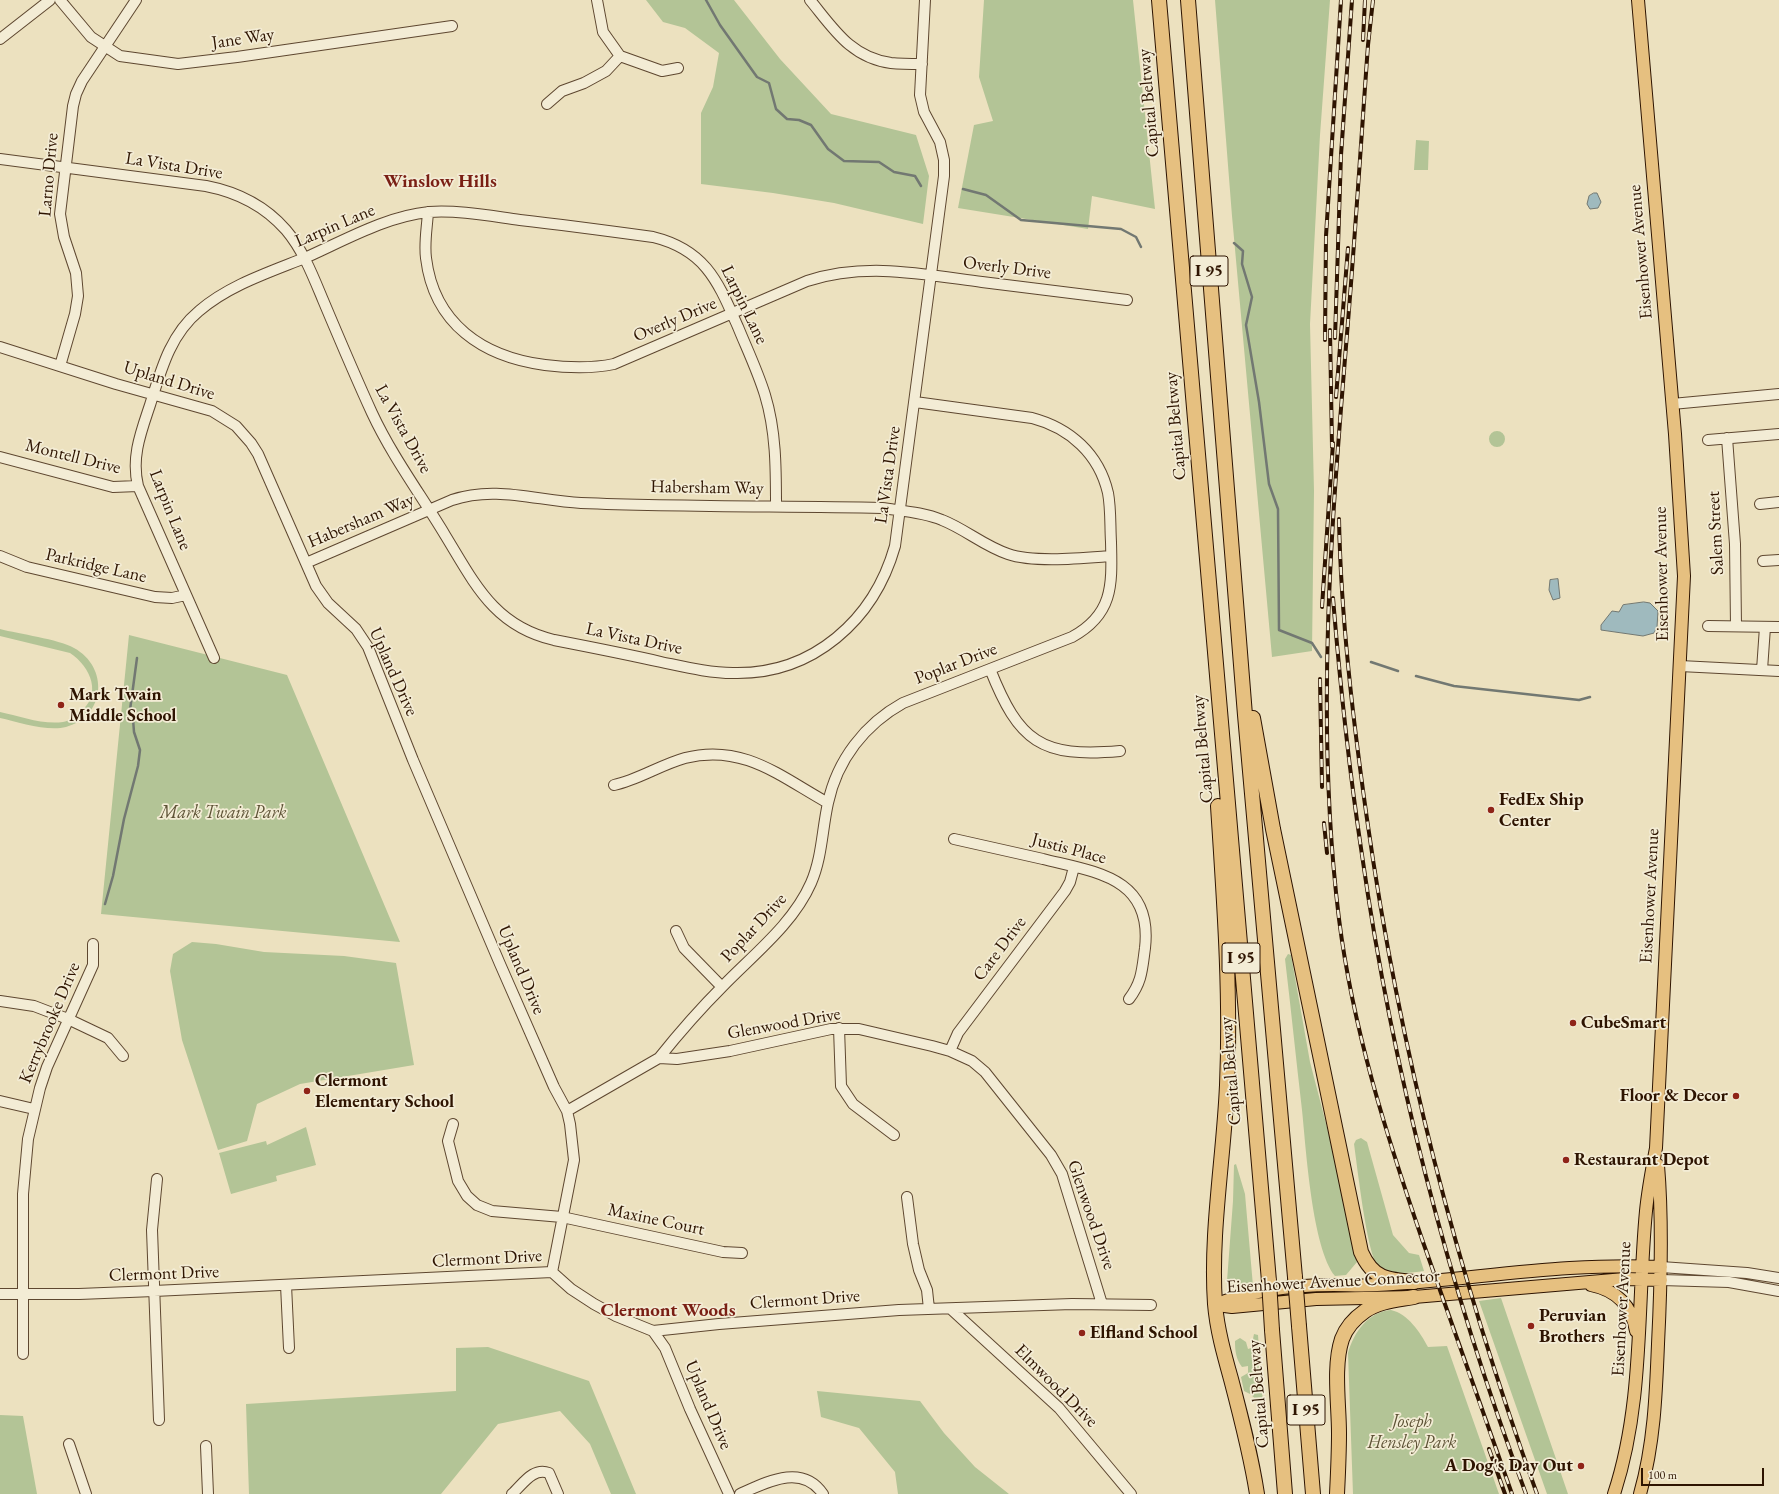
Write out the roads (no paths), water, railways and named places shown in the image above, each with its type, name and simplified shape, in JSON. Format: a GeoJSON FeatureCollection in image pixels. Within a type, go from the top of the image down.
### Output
{"type":"FeatureCollection","features":[{"type":"Feature","properties":{"kind":"highway","name":"Capital Beltway"},"geometry":{"type":"LineString","coordinates":[[1159,0],[1212,636],[1269,1281],[1285,1494]]}},
{"type":"Feature","properties":{"kind":"highway","name":"I 95"},"geometry":{"type":"LineString","coordinates":[[1188,0],[1246,723],[1313,1494]]}},
{"type":"Feature","properties":{"kind":"highway"},"geometry":{"type":"LineString","coordinates":[[1232,543],[1250,700],[1272,821],[1361,1252],[1366,1265],[1379,1276],[1395,1280],[1414,1282]]}},
{"type":"Feature","properties":{"kind":"highway"},"geometry":{"type":"LineString","coordinates":[[1212,636],[1228,1049],[1226,1113],[1214,1273],[1215,1305],[1220,1335],[1248,1448],[1257,1494]]}},
{"type":"Feature","properties":{"kind":"highway"},"geometry":{"type":"LineString","coordinates":[[1338,1494],[1338,1365],[1343,1338],[1349,1326],[1366,1310],[1381,1304],[1414,1297]]}},
{"type":"Feature","properties":{"kind":"main road","name":"Eisenhower Avenue"},"geometry":{"type":"LineString","coordinates":[[1638,0],[1672,404],[1684,576],[1661,1019],[1656,1148],[1660,1202],[1661,1280],[1654,1423],[1648,1460],[1640,1494]]}},
{"type":"Feature","properties":{"kind":"main road","name":"Eisenhower Avenue"},"geometry":{"type":"LineString","coordinates":[[1614,1494],[1631,1421],[1639,1348],[1646,1211],[1656,1148]]}},
{"type":"Feature","properties":{"kind":"main road","name":"Eisenhower Avenue Connector"},"geometry":{"type":"LineString","coordinates":[[1215,1305],[1237,1297],[1284,1289],[1315,1286],[1376,1285],[1612,1266],[1661,1267]]}},
{"type":"Feature","properties":{"kind":"main road","name":"Eisenhower Avenue Connector"},"geometry":{"type":"LineString","coordinates":[[1215,1305],[1232,1307],[1316,1299],[1414,1297],[1580,1283],[1661,1280]]}},
{"type":"Feature","properties":{"kind":"main road"},"geometry":{"type":"LineString","coordinates":[[1580,1283],[1601,1287],[1621,1298],[1633,1317],[1639,1348]]}},
{"type":"Feature","properties":{"kind":"street"},"geometry":{"type":"LineString","coordinates":[[0,39],[50,0]]}},
{"type":"Feature","properties":{"kind":"street","name":"Jane Way"},"geometry":{"type":"LineString","coordinates":[[60,0],[88,34],[120,56],[168,63],[187,64],[452,26]]}},
{"type":"Feature","properties":{"kind":"street","name":"Larno Drive"},"geometry":{"type":"LineString","coordinates":[[60,366],[76,314],[78,296],[76,273],[64,237],[60,214],[76,94],[82,81],[136,0]]}},
{"type":"Feature","properties":{"kind":"street"},"geometry":{"type":"LineString","coordinates":[[597,0],[603,32],[620,56],[662,70],[678,68]]}},
{"type":"Feature","properties":{"kind":"street"},"geometry":{"type":"LineString","coordinates":[[810,0],[847,45],[862,54],[891,63],[922,64]]}},
{"type":"Feature","properties":{"kind":"street","name":"La Vista Drive"},"geometry":{"type":"LineString","coordinates":[[0,160],[206,186],[233,193],[256,204],[277,221],[293,239],[304,258],[372,414],[383,435],[482,595],[499,613],[520,627],[536,635],[554,640],[704,670],[735,673],[765,670],[796,661],[825,646],[850,626],[870,601],[885,575],[895,546],[901,510],[930,275],[944,176],[944,160],[940,142],[924,112],[920,95],[925,0]]}},
{"type":"Feature","properties":{"kind":"street"},"geometry":{"type":"LineString","coordinates":[[547,104],[562,91],[584,83],[606,71],[620,56]]}},
{"type":"Feature","properties":{"kind":"street","name":"Overly Drive"},"geometry":{"type":"LineString","coordinates":[[428,212],[425,247],[426,259],[431,282],[440,301],[453,320],[469,337],[487,349],[507,358],[529,363],[571,368],[603,366],[626,359],[807,281],[838,272],[876,270],[930,275],[1127,300]]}},
{"type":"Feature","properties":{"kind":"street","name":"Larpin Lane"},"geometry":{"type":"LineString","coordinates":[[214,658],[138,486],[135,476],[135,454],[162,364],[170,347],[183,327],[198,311],[229,290],[383,224],[428,212],[472,214],[666,240],[688,251],[706,266],[719,285],[760,380],[770,414],[776,457],[776,506]]}},
{"type":"Feature","properties":{"kind":"street","name":"Upland Drive"},"geometry":{"type":"LineString","coordinates":[[0,347],[212,411],[230,421],[244,433],[258,454],[321,594],[356,629],[368,647],[399,725],[500,964],[554,1087],[567,1111]]}},
{"type":"Feature","properties":{"kind":"street"},"geometry":{"type":"LineString","coordinates":[[1672,404],[1779,394]]}},
{"type":"Feature","properties":{"kind":"street","name":"Poplar Drive"},"geometry":{"type":"LineString","coordinates":[[659,1058],[722,987],[788,920],[804,898],[812,881],[818,862],[828,803],[834,782],[846,757],[860,736],[877,719],[903,703],[1072,637],[1088,627],[1102,612],[1109,594],[1112,579],[1110,504],[1105,483],[1092,457],[1073,436],[1054,425],[1032,418],[915,402]]}},
{"type":"Feature","properties":{"kind":"street"},"geometry":{"type":"LineString","coordinates":[[1708,440],[1779,434]]}},
{"type":"Feature","properties":{"kind":"street","name":"Salem Street"},"geometry":{"type":"LineString","coordinates":[[1727,438],[1735,544],[1736,626]]}},
{"type":"Feature","properties":{"kind":"street","name":"Montell Drive"},"geometry":{"type":"LineString","coordinates":[[0,457],[113,487],[138,486]]}},
{"type":"Feature","properties":{"kind":"street","name":"Habersham Way"},"geometry":{"type":"LineString","coordinates":[[306,563],[465,496],[489,493],[581,503],[882,508],[922,514],[942,520],[998,550],[1017,556],[1037,558],[1111,556]]}},
{"type":"Feature","properties":{"kind":"street"},"geometry":{"type":"LineString","coordinates":[[1760,504],[1779,502]]}},
{"type":"Feature","properties":{"kind":"street","name":"Parkridge Lane"},"geometry":{"type":"LineString","coordinates":[[0,556],[27,567],[155,597],[172,598],[186,595]]}},
{"type":"Feature","properties":{"kind":"street"},"geometry":{"type":"LineString","coordinates":[[1763,561],[1779,560]]}},
{"type":"Feature","properties":{"kind":"street"},"geometry":{"type":"LineString","coordinates":[[1708,626],[1779,627]]}},
{"type":"Feature","properties":{"kind":"street"},"geometry":{"type":"LineString","coordinates":[[1762,670],[1765,627]]}},
{"type":"Feature","properties":{"kind":"street"},"geometry":{"type":"LineString","coordinates":[[1680,666],[1779,670]]}},
{"type":"Feature","properties":{"kind":"street"},"geometry":{"type":"LineString","coordinates":[[990,669],[1009,712],[1020,727],[1036,740],[1054,748],[1072,753],[1089,754],[1120,751]]}},
{"type":"Feature","properties":{"kind":"street"},"geometry":{"type":"LineString","coordinates":[[614,785],[685,758],[705,755],[727,755],[746,758],[763,765],[828,803]]}},
{"type":"Feature","properties":{"kind":"street","name":"Justis Place"},"geometry":{"type":"LineString","coordinates":[[954,839],[1074,866],[1104,874],[1117,881],[1130,893],[1141,911],[1146,935],[1142,973],[1137,988],[1129,999]]}},
{"type":"Feature","properties":{"kind":"street","name":"Care Drive"},"geometry":{"type":"LineString","coordinates":[[950,1050],[958,1033],[1066,891],[1074,866]]}},
{"type":"Feature","properties":{"kind":"street"},"geometry":{"type":"LineString","coordinates":[[676,931],[684,948],[722,987]]}},
{"type":"Feature","properties":{"kind":"street","name":"Kerrybrooke Drive"},"geometry":{"type":"LineString","coordinates":[[23,1354],[24,1174],[28,1139],[34,1109],[47,1067],[93,965],[93,944]]}},
{"type":"Feature","properties":{"kind":"street"},"geometry":{"type":"LineString","coordinates":[[0,1001],[34,1006],[68,1019],[108,1038],[124,1056]]}},
{"type":"Feature","properties":{"kind":"street"},"geometry":{"type":"LineString","coordinates":[[838,1028],[841,1086],[853,1104],[894,1135]]}},
{"type":"Feature","properties":{"kind":"street","name":"Glenwood Drive"},"geometry":{"type":"LineString","coordinates":[[659,1058],[677,1059],[723,1052],[838,1028],[877,1032],[950,1050],[972,1061],[985,1072],[1057,1163],[1067,1186],[1102,1304]]}},
{"type":"Feature","properties":{"kind":"street"},"geometry":{"type":"LineString","coordinates":[[552,1272],[574,1160],[567,1111],[659,1058]]}},
{"type":"Feature","properties":{"kind":"street"},"geometry":{"type":"LineString","coordinates":[[0,1101],[34,1109]]}},
{"type":"Feature","properties":{"kind":"street","name":"Maxine Court"},"geometry":{"type":"LineString","coordinates":[[453,1124],[448,1141],[458,1182],[467,1196],[477,1205],[492,1211],[562,1217],[723,1252],[742,1253]]}},
{"type":"Feature","properties":{"kind":"street"},"geometry":{"type":"LineString","coordinates":[[157,1179],[152,1223],[159,1420]]}},
{"type":"Feature","properties":{"kind":"street"},"geometry":{"type":"LineString","coordinates":[[907,1197],[913,1244],[919,1270],[927,1290],[929,1309]]}},
{"type":"Feature","properties":{"kind":"street"},"geometry":{"type":"LineString","coordinates":[[1661,1267],[1747,1273],[1779,1278]]}},
{"type":"Feature","properties":{"kind":"street","name":"Clermont Drive"},"geometry":{"type":"LineString","coordinates":[[0,1294],[154,1291],[552,1272],[571,1289],[594,1304],[626,1320],[653,1331],[719,1324],[929,1309],[1102,1304],[1151,1305]]}},
{"type":"Feature","properties":{"kind":"street"},"geometry":{"type":"LineString","coordinates":[[1661,1280],[1729,1282],[1779,1291]]}},
{"type":"Feature","properties":{"kind":"street"},"geometry":{"type":"LineString","coordinates":[[286,1285],[289,1348]]}},
{"type":"Feature","properties":{"kind":"street","name":"Elmwood Drive"},"geometry":{"type":"LineString","coordinates":[[951,1309],[1059,1408],[1131,1494]]}},
{"type":"Feature","properties":{"kind":"street","name":"Upland Drive"},"geometry":{"type":"LineString","coordinates":[[653,1331],[665,1348],[690,1409],[729,1494]]}},
{"type":"Feature","properties":{"kind":"street"},"geometry":{"type":"LineString","coordinates":[[69,1444],[86,1494]]}},
{"type":"Feature","properties":{"kind":"street"},"geometry":{"type":"LineString","coordinates":[[206,1446],[208,1494]]}},
{"type":"Feature","properties":{"kind":"street"},"geometry":{"type":"LineString","coordinates":[[512,1494],[531,1475],[544,1471],[549,1473],[558,1494]]}},
{"type":"Feature","properties":{"kind":"street"},"geometry":{"type":"LineString","coordinates":[[740,1494],[775,1479],[793,1476],[808,1480],[823,1494]]}},
{"type":"Feature","properties":{"kind":"water"},"geometry":{"type":"Polygon","coordinates":[[[1597,193],[1601,202],[1598,208],[1590,209],[1587,204],[1589,196],[1597,193]]]}},
{"type":"Feature","properties":{"kind":"water"},"geometry":{"type":"Polygon","coordinates":[[[1558,579],[1560,598],[1553,600],[1549,590],[1550,580],[1558,579]]]}},
{"type":"Feature","properties":{"kind":"water"},"geometry":{"type":"Polygon","coordinates":[[[1644,602],[1650,603],[1658,611],[1657,627],[1654,633],[1643,636],[1601,630],[1601,625],[1612,611],[1619,612],[1623,605],[1644,602]]]}},
{"type":"Feature","properties":{"kind":"waterway"},"geometry":{"type":"LineString","coordinates":[[706,0],[720,25],[757,77],[769,83],[776,109],[787,119],[799,120],[811,125],[828,149],[844,161],[879,162],[894,172],[915,176],[921,186]]}},
{"type":"Feature","properties":{"kind":"waterway"},"geometry":{"type":"LineString","coordinates":[[963,189],[986,195],[1021,220],[1121,229],[1136,237],[1141,247]]}},
{"type":"Feature","properties":{"kind":"waterway"},"geometry":{"type":"LineString","coordinates":[[1234,243],[1243,251],[1242,264],[1252,297],[1246,325],[1259,402],[1269,484],[1278,509],[1279,630],[1312,643],[1321,657]]}},
{"type":"Feature","properties":{"kind":"waterway"},"geometry":{"type":"LineString","coordinates":[[105,904],[113,876],[124,819],[138,766],[140,750],[134,732],[133,719],[130,710],[137,658]]}},
{"type":"Feature","properties":{"kind":"waterway"},"geometry":{"type":"LineString","coordinates":[[1371,662],[1398,671]]}},
{"type":"Feature","properties":{"kind":"waterway"},"geometry":{"type":"LineString","coordinates":[[1416,676],[1454,686],[1579,700],[1590,697]]}},
{"type":"Feature","properties":{"kind":"railway"},"geometry":{"type":"LineString","coordinates":[[1325,340],[1326,236],[1341,0]]}},
{"type":"Feature","properties":{"kind":"railway"},"geometry":{"type":"LineString","coordinates":[[1335,338],[1341,155],[1352,0]]}},
{"type":"Feature","properties":{"kind":"railway"},"geometry":{"type":"LineString","coordinates":[[1363,40],[1365,0]]}},
{"type":"Feature","properties":{"kind":"railway"},"geometry":{"type":"LineString","coordinates":[[1373,0],[1368,45],[1331,553],[1327,700],[1328,773],[1332,846],[1339,919],[1345,960],[1362,1042],[1384,1123],[1445,1305],[1512,1494]]}},
{"type":"Feature","properties":{"kind":"railway"},"geometry":{"type":"LineString","coordinates":[[1336,397],[1348,248]]}},
{"type":"Feature","properties":{"kind":"railway"},"geometry":{"type":"LineString","coordinates":[[1330,330],[1332,447]]}},
{"type":"Feature","properties":{"kind":"railway"},"geometry":{"type":"LineString","coordinates":[[1322,607],[1333,443]]}},
{"type":"Feature","properties":{"kind":"railway"},"geometry":{"type":"LineString","coordinates":[[1339,519],[1345,632],[1357,744],[1380,906],[1396,992],[1434,1161],[1457,1245],[1481,1328],[1537,1494]]}},
{"type":"Feature","properties":{"kind":"railway"},"geometry":{"type":"LineString","coordinates":[[1333,598],[1345,726],[1362,855],[1375,937],[1407,1099],[1448,1259],[1472,1338],[1526,1494]]}},
{"type":"Feature","properties":{"kind":"railway"},"geometry":{"type":"LineString","coordinates":[[1320,679],[1322,787]]}},
{"type":"Feature","properties":{"kind":"railway"},"geometry":{"type":"LineString","coordinates":[[1324,823],[1327,853]]}},
{"type":"Feature","properties":{"kind":"railway"},"geometry":{"type":"LineString","coordinates":[[1489,1449],[1505,1494]]}},
{"type":"Feature","properties":{"kind":"place","name":"Mark Twain Middle School"},"geometry":{"type":"Point","coordinates":[61,705]}},
{"type":"Feature","properties":{"kind":"place","name":"FedEx Ship Center"},"geometry":{"type":"Point","coordinates":[1491,810]}},
{"type":"Feature","properties":{"kind":"place","name":"CubeSmart"},"geometry":{"type":"Point","coordinates":[1573,1023]}},
{"type":"Feature","properties":{"kind":"place","name":"Clermont Elementary School"},"geometry":{"type":"Point","coordinates":[307,1091]}},
{"type":"Feature","properties":{"kind":"place","name":"Floor & Decor"},"geometry":{"type":"Point","coordinates":[1736,1096]}},
{"type":"Feature","properties":{"kind":"place","name":"Restaurant Depot"},"geometry":{"type":"Point","coordinates":[1566,1160]}},
{"type":"Feature","properties":{"kind":"place","name":"Peruvian Brothers"},"geometry":{"type":"Point","coordinates":[1531,1326]}},
{"type":"Feature","properties":{"kind":"place","name":"Elfland School"},"geometry":{"type":"Point","coordinates":[1082,1333]}},
{"type":"Feature","properties":{"kind":"place","name":"A Dog's Day Out"},"geometry":{"type":"Point","coordinates":[1581,1466]}},
{"type":"Feature","properties":{"kind":"district","name":"Winslow Hills"},"geometry":{"type":"Point","coordinates":[440,182]}},
{"type":"Feature","properties":{"kind":"district","name":"Clermont Woods"},"geometry":{"type":"Point","coordinates":[668,1311]}},
{"type":"Feature","properties":{"kind":"park label","name":"Mark Twain Park"},"geometry":{"type":"Point","coordinates":[223,813]}},
{"type":"Feature","properties":{"kind":"park label","name":"Joseph Hensley Park"},"geometry":{"type":"Point","coordinates":[1412,1432]}}]}
